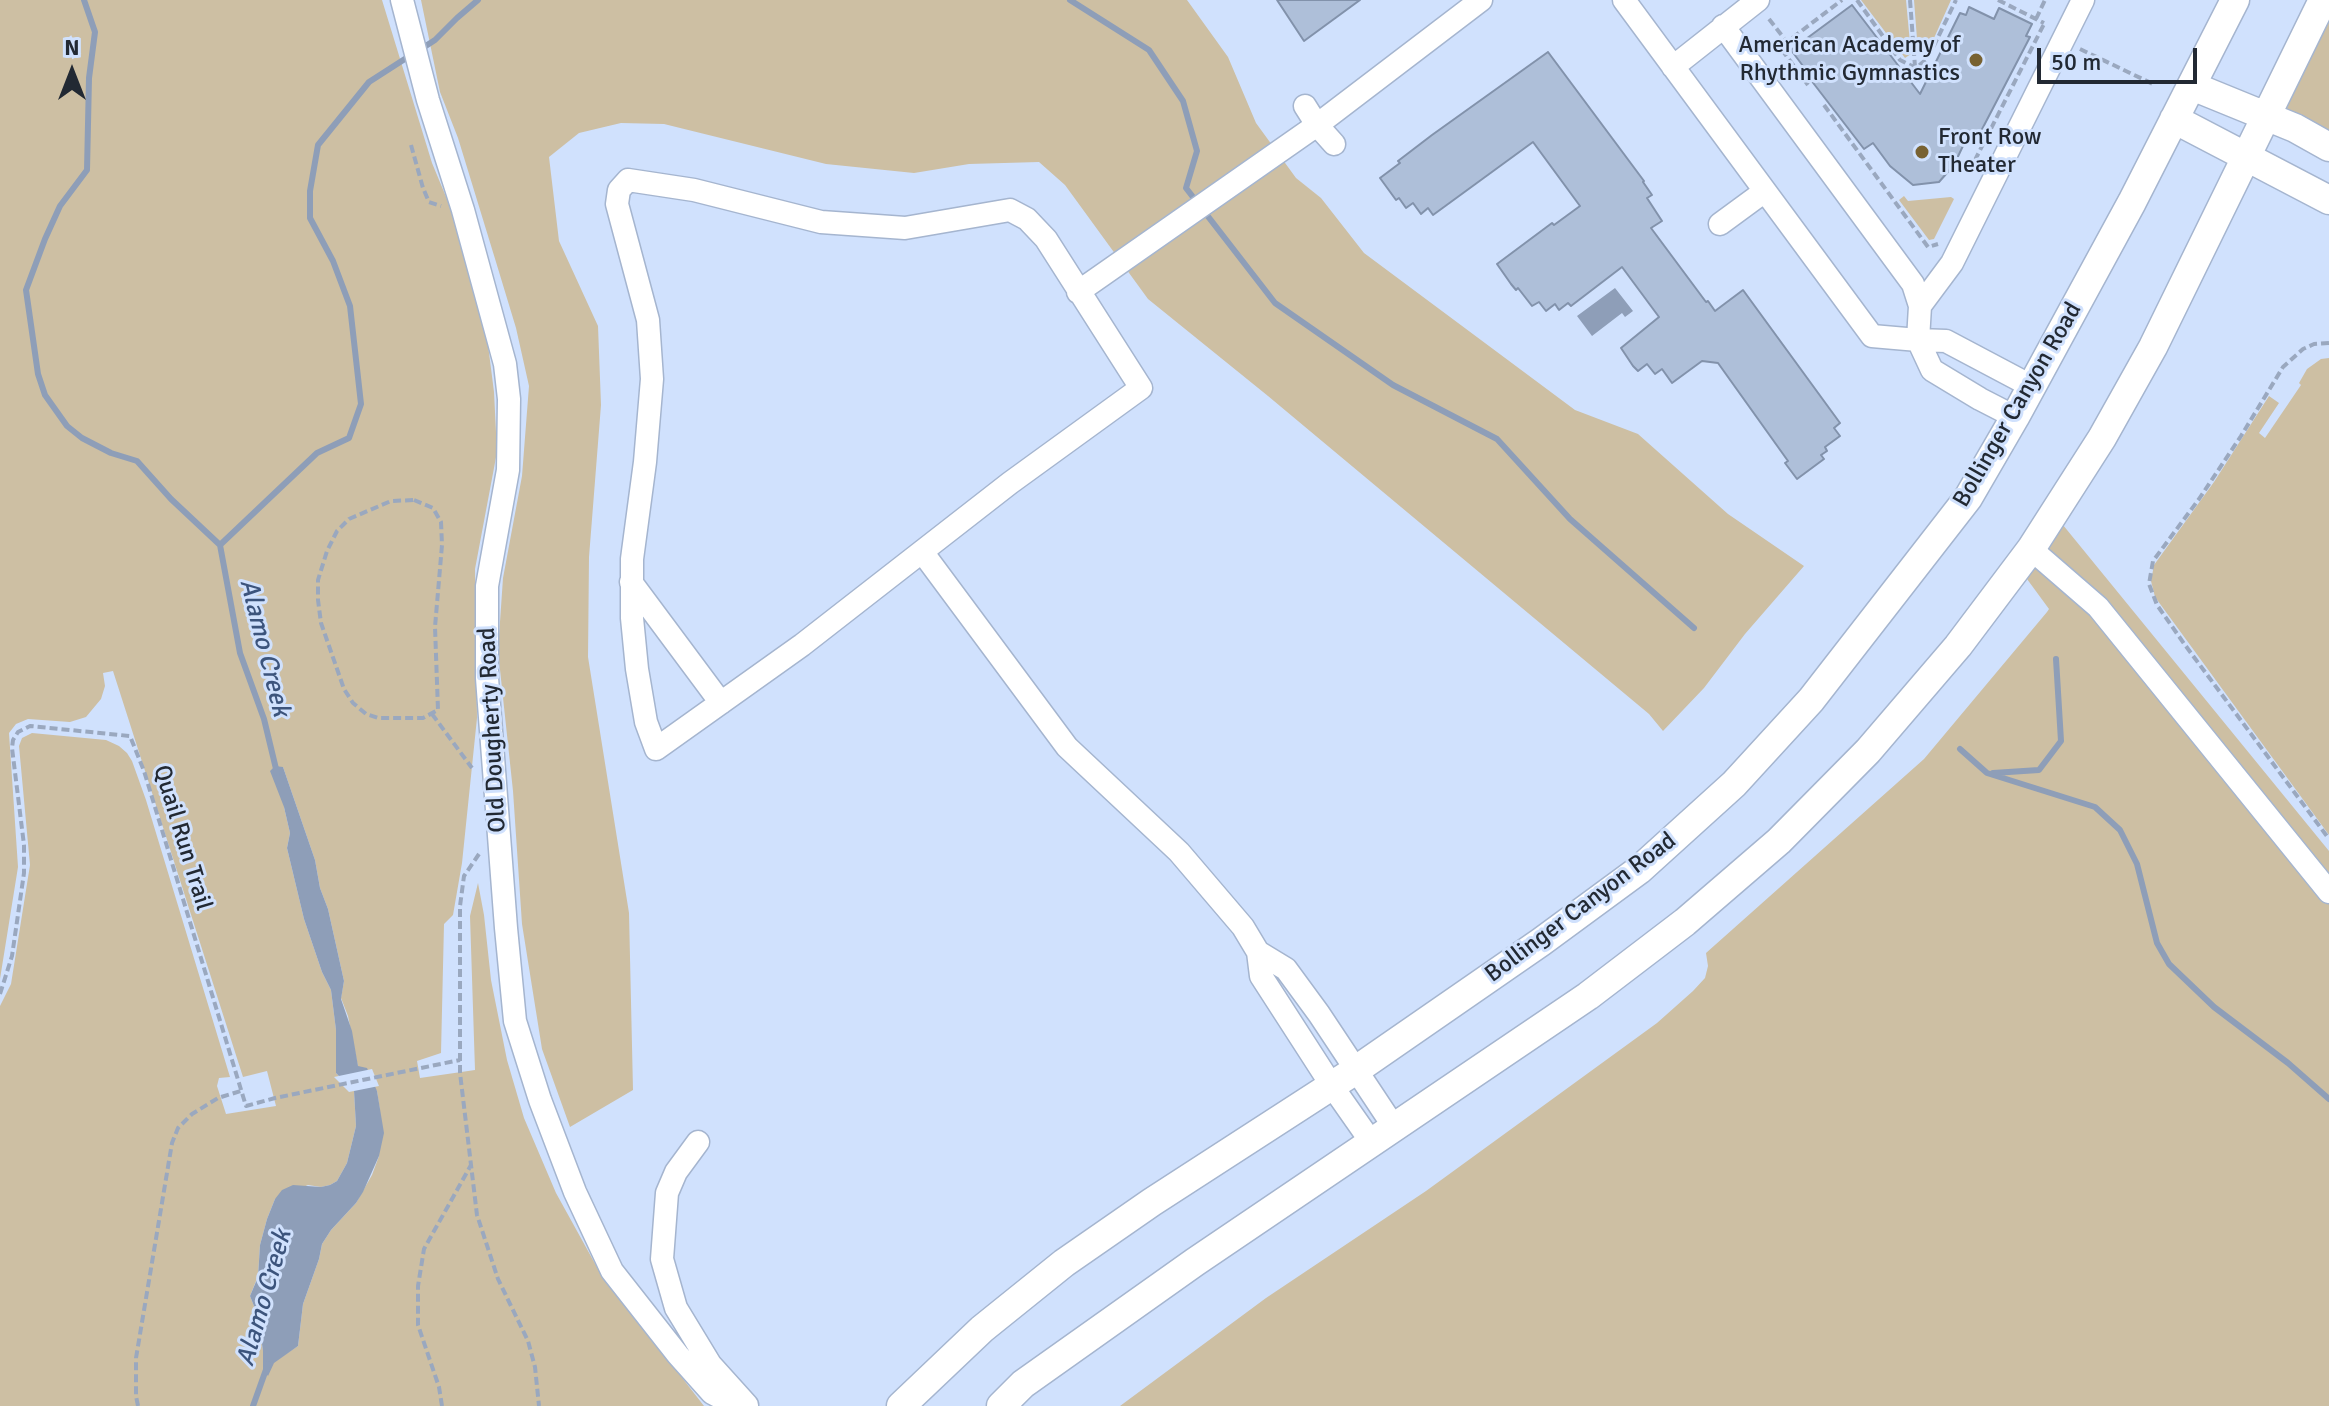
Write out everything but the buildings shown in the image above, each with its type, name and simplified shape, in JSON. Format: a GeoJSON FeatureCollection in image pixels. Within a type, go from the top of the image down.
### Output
{"type":"FeatureCollection","features":[{"type":"Feature","properties":{"kind":"main road","name":"Bollinger Canyon Road"},"geometry":{"type":"LineString","coordinates":[[901,1406],[982,1329],[1064,1263],[1356,1070],[1541,942],[1639,870],[1734,784],[1811,700],[1968,498],[2132,202],[2235,0]]}},
{"type":"Feature","properties":{"kind":"main road"},"geometry":{"type":"LineString","coordinates":[[1001,1406],[1023,1384],[1195,1262],[1588,996],[1685,922],[1779,841],[1878,740],[1958,646],[2031,549],[2102,438],[2153,347],[2323,0]]}},
{"type":"Feature","properties":{"kind":"main road"},"geometry":{"type":"LineString","coordinates":[[2192,86],[2298,129],[2329,147]]}},
{"type":"Feature","properties":{"kind":"main road"},"geometry":{"type":"LineString","coordinates":[[2174,119],[2329,200]]}},
{"type":"Feature","properties":{"kind":"street","name":"Old Dougherty Road"},"geometry":{"type":"LineString","coordinates":[[402,0],[505,364],[509,399],[508,470],[487,586],[487,678],[515,1021],[540,1100],[575,1192],[612,1271],[712,1393],[737,1406]]}},
{"type":"Feature","properties":{"kind":"street"},"geometry":{"type":"LineString","coordinates":[[1078,292],[1279,150],[1311,115],[1481,0]]}},
{"type":"Feature","properties":{"kind":"street"},"geometry":{"type":"LineString","coordinates":[[1624,0],[1872,336],[1946,341],[2031,386]]}},
{"type":"Feature","properties":{"kind":"street"},"geometry":{"type":"LineString","coordinates":[[1920,306],[1952,263],[2083,0]]}},
{"type":"Feature","properties":{"kind":"street"},"geometry":{"type":"LineString","coordinates":[[1673,67],[1757,1]]}},
{"type":"Feature","properties":{"kind":"street"},"geometry":{"type":"LineString","coordinates":[[1723,26],[1913,284],[1920,306],[1918,340],[1932,370],[2015,417]]}},
{"type":"Feature","properties":{"kind":"street"},"geometry":{"type":"LineString","coordinates":[[1311,115],[1334,144]]}},
{"type":"Feature","properties":{"kind":"street"},"geometry":{"type":"LineString","coordinates":[[628,180],[694,190],[821,222],[905,228],[1010,210],[1027,219],[1046,239],[1078,292],[1141,388],[1010,483],[802,645],[656,749],[646,722],[632,618],[631,582],[652,379],[648,320],[617,204],[619,190],[628,180]]}},
{"type":"Feature","properties":{"kind":"street"},"geometry":{"type":"LineString","coordinates":[[1720,224],[1765,191]]}},
{"type":"Feature","properties":{"kind":"street"},"geometry":{"type":"LineString","coordinates":[[2031,549],[2098,607],[2329,892]]}},
{"type":"Feature","properties":{"kind":"street"},"geometry":{"type":"LineString","coordinates":[[923,553],[1067,747],[1179,852],[1243,927],[1258,952],[1261,976],[1332,1086],[1383,1135]]}},
{"type":"Feature","properties":{"kind":"street"},"geometry":{"type":"LineString","coordinates":[[631,582],[721,703]]}},
{"type":"Feature","properties":{"kind":"street"},"geometry":{"type":"LineString","coordinates":[[1258,952],[1286,969],[1319,1014],[1356,1070],[1383,1135]]}},
{"type":"Feature","properties":{"kind":"street"},"geometry":{"type":"LineString","coordinates":[[698,1142],[676,1172],[667,1193],[662,1259],[676,1308],[710,1364],[748,1406]]}},
{"type":"Feature","properties":{"kind":"path"},"geometry":{"type":"LineString","coordinates":[[1808,85],[1782,50],[1787,42],[1842,0]]}},
{"type":"Feature","properties":{"kind":"path"},"geometry":{"type":"LineString","coordinates":[[1857,0],[1900,60],[1916,68]]}},
{"type":"Feature","properties":{"kind":"path"},"geometry":{"type":"LineString","coordinates":[[1910,0],[1916,80]]}},
{"type":"Feature","properties":{"kind":"path"},"geometry":{"type":"LineString","coordinates":[[1916,68],[1928,58],[1956,0]]}},
{"type":"Feature","properties":{"kind":"path"},"geometry":{"type":"LineString","coordinates":[[1998,0],[2052,29]]}},
{"type":"Feature","properties":{"kind":"path"},"geometry":{"type":"LineString","coordinates":[[2036,19],[2045,0]]}},
{"type":"Feature","properties":{"kind":"path"},"geometry":{"type":"LineString","coordinates":[[1757,1],[1787,42]]}},
{"type":"Feature","properties":{"kind":"path"},"geometry":{"type":"LineString","coordinates":[[1972,178],[1972,166],[2044,24]]}},
{"type":"Feature","properties":{"kind":"path"},"geometry":{"type":"LineString","coordinates":[[2075,46],[2153,84]]}},
{"type":"Feature","properties":{"kind":"path"},"geometry":{"type":"LineString","coordinates":[[1824,105],[1928,247],[1936,246],[1944,237]]}},
{"type":"Feature","properties":{"kind":"path"},"geometry":{"type":"LineString","coordinates":[[411,145],[429,202],[463,210]]}},
{"type":"Feature","properties":{"kind":"path"},"geometry":{"type":"LineString","coordinates":[[2329,343],[2303,349],[2283,367],[2224,461],[2153,561],[2149,584],[2151,594],[2171,625],[2329,839]]}},
{"type":"Feature","properties":{"kind":"path"},"geometry":{"type":"LineString","coordinates":[[414,500],[433,508],[441,522],[435,627],[438,710],[431,713],[423,718],[378,718],[366,714],[353,703],[344,689],[321,623],[318,580],[337,531],[349,519],[391,501],[414,500]]}},
{"type":"Feature","properties":{"kind":"path"},"geometry":{"type":"LineString","coordinates":[[431,713],[496,799]]}},
{"type":"Feature","properties":{"kind":"path","name":"Quail Run Trail"},"geometry":{"type":"LineString","coordinates":[[0,994],[12,956],[24,873],[13,740],[18,732],[30,726],[130,736],[144,771],[241,1091]]}},
{"type":"Feature","properties":{"kind":"path"},"geometry":{"type":"LineString","coordinates":[[499,842],[489,845],[475,858],[464,876],[460,906],[460,1073],[477,1215],[498,1279],[528,1341],[535,1367],[539,1406]]}},
{"type":"Feature","properties":{"kind":"path"},"geometry":{"type":"LineString","coordinates":[[138,1406],[136,1358],[172,1143],[178,1128],[192,1114],[218,1098],[241,1091],[246,1106],[460,1060]]}},
{"type":"Feature","properties":{"kind":"path"},"geometry":{"type":"LineString","coordinates":[[442,1406],[439,1387],[418,1325],[418,1286],[424,1249],[471,1165]]}},
{"type":"Feature","properties":{"kind":"shaded area"},"geometry":{"type":"Polygon","coordinates":[[[0,0],[382,0],[432,163],[454,216],[476,295],[488,345],[497,452],[475,569],[477,718],[462,863],[453,915],[444,924],[441,1053],[417,1061],[420,1078],[475,1070],[470,916],[478,883],[491,980],[507,1060],[524,1118],[556,1193],[598,1269],[704,1406],[0,1406],[0,1006],[11,984],[30,865],[19,746],[22,738],[32,733],[106,740],[127,753],[146,800],[230,1077],[219,1078],[217,1086],[226,1114],[276,1106],[267,1071],[243,1077],[113,671],[103,673],[105,686],[101,699],[86,717],[70,722],[28,719],[16,724],[9,733],[18,867],[0,979],[0,0]],[[283,767],[284,807],[290,833],[287,848],[304,919],[331,990],[336,1030],[336,1073],[354,1091],[356,1126],[347,1163],[337,1181],[321,1187],[308,1185],[275,1199],[267,1219],[260,1245],[258,1276],[250,1296],[258,1316],[263,1369],[298,1346],[303,1304],[322,1244],[356,1203],[379,1156],[377,1091],[358,1067],[348,1016],[341,998],[344,981],[315,860],[283,767]]]}},
{"type":"Feature","properties":{"kind":"shaded area"},"geometry":{"type":"Polygon","coordinates":[[[421,0],[1187,0],[1228,57],[1256,123],[1296,178],[1321,198],[1364,253],[1575,410],[1638,434],[1728,514],[1804,566],[1745,634],[1704,688],[1663,731],[1649,714],[1148,299],[1065,185],[1039,162],[969,164],[914,173],[826,164],[664,124],[621,123],[579,133],[549,157],[559,241],[598,326],[601,405],[589,557],[588,657],[629,913],[633,1090],[570,1127],[542,1049],[522,924],[513,791],[498,651],[503,578],[522,476],[529,386],[516,328],[458,138],[440,92],[421,0]]]}},
{"type":"Feature","properties":{"kind":"shaded area"},"geometry":{"type":"Polygon","coordinates":[[[1861,0],[1906,0],[1911,54],[1905,58],[1861,0]]]}},
{"type":"Feature","properties":{"kind":"shaded area"},"geometry":{"type":"Polygon","coordinates":[[[1914,0],[1951,0],[1926,56],[1918,52],[1914,0]]]}},
{"type":"Feature","properties":{"kind":"shaded area"},"geometry":{"type":"Polygon","coordinates":[[[2329,0],[2329,147],[2265,115],[2329,0]]]}},
{"type":"Feature","properties":{"kind":"shaded area"},"geometry":{"type":"Polygon","coordinates":[[[1904,196],[1908,201],[1954,199],[1934,239],[1929,240],[1899,200],[1904,196]]]}},
{"type":"Feature","properties":{"kind":"shaded area"},"geometry":{"type":"Polygon","coordinates":[[[2329,358],[2329,835],[2155,597],[2151,581],[2154,565],[2214,482],[2269,396],[2279,403],[2259,433],[2265,438],[2301,385],[2299,383],[2307,369],[2321,359],[2329,358]]]}},
{"type":"Feature","properties":{"kind":"shaded area"},"geometry":{"type":"Polygon","coordinates":[[[2054,514],[2329,851],[2329,1406],[1120,1406],[1266,1298],[1426,1191],[1657,1023],[1693,991],[1705,978],[1708,966],[1706,953],[1924,759],[2047,612],[2049,609],[2016,564],[2054,514]]]}},
{"type":"Feature","properties":{"kind":"water"},"geometry":{"type":"Polygon","coordinates":[[[1615,288],[1633,311],[1625,317],[1622,313],[1592,336],[1577,316],[1615,288]]]}},
{"type":"Feature","properties":{"kind":"water"},"geometry":{"type":"Polygon","coordinates":[[[275,766],[283,767],[315,860],[344,981],[341,999],[352,1031],[358,1066],[367,1068],[377,1091],[384,1133],[379,1156],[363,1192],[322,1244],[303,1304],[298,1346],[274,1363],[268,1376],[263,1369],[258,1316],[250,1296],[258,1277],[260,1245],[267,1219],[282,1190],[293,1185],[321,1187],[337,1181],[347,1163],[356,1126],[354,1091],[336,1073],[336,1030],[331,990],[304,919],[287,848],[290,833],[270,771],[275,766]]]}},
{"type":"Feature","properties":{"kind":"pier"},"geometry":{"type":"Polygon","coordinates":[[[372,1069],[379,1086],[349,1092],[334,1077],[372,1069]]]}},
{"type":"Feature","properties":{"kind":"waterway"},"geometry":{"type":"LineString","coordinates":[[84,0],[95,32],[89,78],[87,170],[60,206],[26,290],[38,374],[45,395],[67,426],[111,453],[137,461],[171,499],[220,545]]}},
{"type":"Feature","properties":{"kind":"waterway","name":"Alamo Creek"},"geometry":{"type":"LineString","coordinates":[[421,49],[478,0]]}},
{"type":"Feature","properties":{"kind":"waterway"},"geometry":{"type":"LineString","coordinates":[[1070,0],[1149,50],[1183,101],[1197,151],[1186,188],[1275,303],[1393,385],[1497,439],[1570,519],[1694,628]]}},
{"type":"Feature","properties":{"kind":"waterway","name":"Alamo Creek"},"geometry":{"type":"LineString","coordinates":[[277,773],[264,719],[240,653],[220,545],[317,453],[349,438],[361,404],[350,306],[333,261],[310,218],[310,191],[318,145],[369,82],[411,55]]}},
{"type":"Feature","properties":{"kind":"waterway"},"geometry":{"type":"LineString","coordinates":[[1993,773],[2039,770],[2061,741],[2056,659]]}},
{"type":"Feature","properties":{"kind":"waterway"},"geometry":{"type":"LineString","coordinates":[[1960,749],[1987,773],[2095,807],[2120,830],[2137,864],[2157,943],[2169,964],[2214,1007],[2288,1063],[2329,1099]]}},
{"type":"Feature","properties":{"kind":"waterway","name":"Alamo Creek"},"geometry":{"type":"LineString","coordinates":[[253,1406],[268,1364]]}},
{"type":"Feature","properties":{"kind":"place","name":"American Academy of Rhythmic Gymnastics"},"geometry":{"type":"Point","coordinates":[1976,60]}},
{"type":"Feature","properties":{"kind":"place","name":"Front Row Theater"},"geometry":{"type":"Point","coordinates":[1922,152]}}]}
